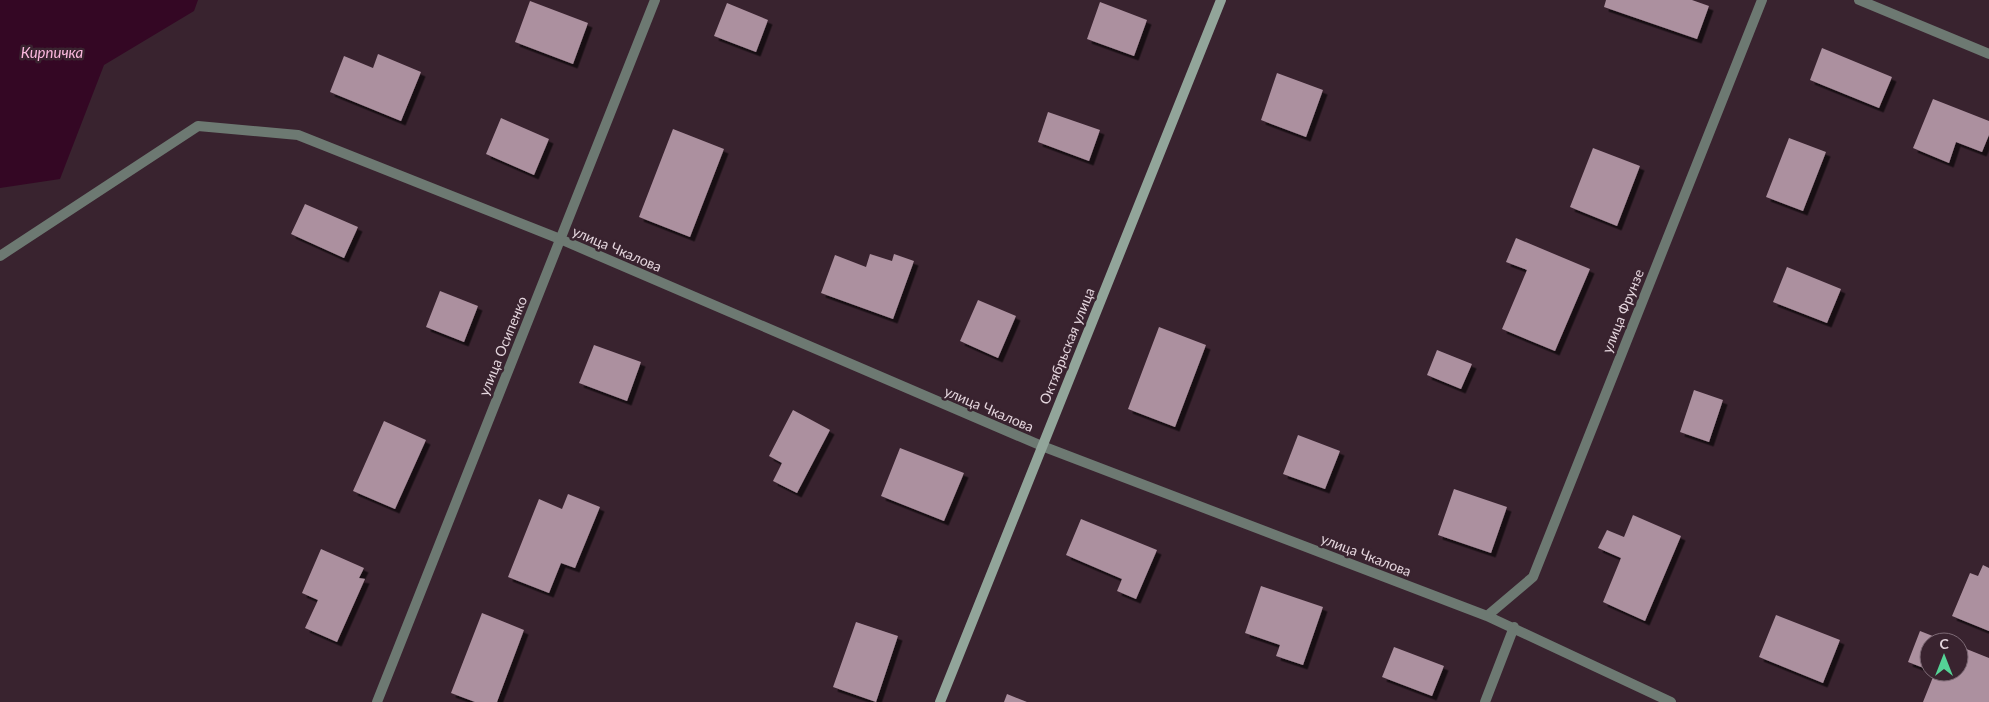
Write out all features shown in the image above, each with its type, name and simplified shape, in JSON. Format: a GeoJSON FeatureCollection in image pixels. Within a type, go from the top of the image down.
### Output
{"type":"FeatureCollection","features":[{"type":"Feature","properties":{"kind":"street","name":"улица Осипенко"},"geometry":{"type":"LineString","coordinates":[[377,702],[655,0]]}},
{"type":"Feature","properties":{"kind":"street","name":"Октябрьская улица"},"geometry":{"type":"LineString","coordinates":[[940,702],[1221,0]]}},
{"type":"Feature","properties":{"kind":"street","name":"улица Фрунзе"},"geometry":{"type":"LineString","coordinates":[[1487,616],[1533,577],[1762,0]]}},
{"type":"Feature","properties":{"kind":"street"},"geometry":{"type":"LineString","coordinates":[[1859,0],[1989,54]]}},
{"type":"Feature","properties":{"kind":"street","name":"улица Чкалова"},"geometry":{"type":"LineString","coordinates":[[0,256],[198,126],[298,135],[560,239],[1042,446],[1514,627],[1671,702]]}},
{"type":"Feature","properties":{"kind":"street"},"geometry":{"type":"LineString","coordinates":[[1485,702],[1514,627]]}},
{"type":"Feature","properties":{"kind":"water","name":"Кирпичка"},"geometry":{"type":"Polygon","coordinates":[[[0,0],[198,0],[194,11],[104,65],[60,179],[0,188],[0,0]]]}},
{"type":"Feature","properties":{"kind":"building"},"geometry":{"type":"Polygon","coordinates":[[[1606,0],[1692,0],[1709,6],[1697,39],[1604,7],[1606,0]]]}},
{"type":"Feature","properties":{"kind":"building"},"geometry":{"type":"Polygon","coordinates":[[[530,1],[588,23],[573,64],[515,42],[530,1]]]}},
{"type":"Feature","properties":{"kind":"building"},"geometry":{"type":"Polygon","coordinates":[[[1100,2],[1147,20],[1134,56],[1087,39],[1100,2]]]}},
{"type":"Feature","properties":{"kind":"building"},"geometry":{"type":"Polygon","coordinates":[[[727,3],[768,20],[756,52],[714,36],[727,3]]]}},
{"type":"Feature","properties":{"kind":"building"},"geometry":{"type":"Polygon","coordinates":[[[1822,48],[1892,77],[1879,108],[1810,80],[1822,48]]]}},
{"type":"Feature","properties":{"kind":"building"},"geometry":{"type":"Polygon","coordinates":[[[378,54],[421,72],[401,121],[330,92],[344,56],[373,68],[378,54]]]}},
{"type":"Feature","properties":{"kind":"building"},"geometry":{"type":"Polygon","coordinates":[[[1277,73],[1323,90],[1306,137],[1261,120],[1277,73]]]}},
{"type":"Feature","properties":{"kind":"building"},"geometry":{"type":"Polygon","coordinates":[[[1933,99],[1989,121],[1989,135],[1982,152],[1956,142],[1949,163],[1913,148],[1933,99]]]}},
{"type":"Feature","properties":{"kind":"building"},"geometry":{"type":"Polygon","coordinates":[[[1048,112],[1100,130],[1089,161],[1038,142],[1048,112]]]}},
{"type":"Feature","properties":{"kind":"building"},"geometry":{"type":"Polygon","coordinates":[[[501,118],[549,139],[534,175],[486,154],[501,118]]]}},
{"type":"Feature","properties":{"kind":"building"},"geometry":{"type":"Polygon","coordinates":[[[673,129],[724,149],[690,237],[639,217],[673,129]]]}},
{"type":"Feature","properties":{"kind":"building"},"geometry":{"type":"Polygon","coordinates":[[[1789,138],[1826,152],[1803,211],[1766,197],[1789,138]]]}},
{"type":"Feature","properties":{"kind":"building"},"geometry":{"type":"Polygon","coordinates":[[[1593,148],[1640,166],[1617,226],[1570,207],[1593,148]]]}},
{"type":"Feature","properties":{"kind":"building"},"geometry":{"type":"Polygon","coordinates":[[[305,204],[358,227],[344,258],[291,234],[305,204]]]}},
{"type":"Feature","properties":{"kind":"building"},"geometry":{"type":"Polygon","coordinates":[[[1516,238],[1590,269],[1555,351],[1502,329],[1527,270],[1506,262],[1516,238]]]}},
{"type":"Feature","properties":{"kind":"building"},"geometry":{"type":"Polygon","coordinates":[[[870,254],[892,261],[894,254],[914,261],[893,319],[821,293],[835,255],[866,267],[870,254]]]}},
{"type":"Feature","properties":{"kind":"building"},"geometry":{"type":"Polygon","coordinates":[[[1787,267],[1841,289],[1827,323],[1773,302],[1787,267]]]}},
{"type":"Feature","properties":{"kind":"building"},"geometry":{"type":"Polygon","coordinates":[[[440,291],[478,306],[464,342],[426,327],[440,291]]]}},
{"type":"Feature","properties":{"kind":"building"},"geometry":{"type":"Polygon","coordinates":[[[978,300],[1016,316],[998,358],[960,341],[978,300]]]}},
{"type":"Feature","properties":{"kind":"building"},"geometry":{"type":"Polygon","coordinates":[[[1159,327],[1206,345],[1175,427],[1128,409],[1159,327]]]}},
{"type":"Feature","properties":{"kind":"building"},"geometry":{"type":"Polygon","coordinates":[[[594,345],[641,362],[627,401],[579,383],[594,345]]]}},
{"type":"Feature","properties":{"kind":"building"},"geometry":{"type":"Polygon","coordinates":[[[1437,350],[1472,364],[1461,389],[1427,375],[1437,350]]]}},
{"type":"Feature","properties":{"kind":"building"},"geometry":{"type":"Polygon","coordinates":[[[1694,390],[1723,400],[1709,442],[1680,432],[1694,390]]]}},
{"type":"Feature","properties":{"kind":"building"},"geometry":{"type":"Polygon","coordinates":[[[793,410],[830,430],[797,493],[773,481],[782,463],[769,456],[793,410]]]}},
{"type":"Feature","properties":{"kind":"building"},"geometry":{"type":"Polygon","coordinates":[[[384,421],[426,440],[395,509],[353,491],[384,421]]]}},
{"type":"Feature","properties":{"kind":"building"},"geometry":{"type":"Polygon","coordinates":[[[1298,435],[1340,451],[1325,489],[1283,474],[1298,435]]]}},
{"type":"Feature","properties":{"kind":"building"},"geometry":{"type":"Polygon","coordinates":[[[900,448],[964,473],[944,521],[881,496],[900,448]]]}},
{"type":"Feature","properties":{"kind":"building"},"geometry":{"type":"Polygon","coordinates":[[[1454,489],[1507,507],[1491,553],[1438,535],[1454,489]]]}},
{"type":"Feature","properties":{"kind":"building"},"geometry":{"type":"Polygon","coordinates":[[[568,494],[600,507],[575,568],[561,563],[549,593],[508,577],[539,499],[562,509],[568,494]]]}},
{"type":"Feature","properties":{"kind":"building"},"geometry":{"type":"Polygon","coordinates":[[[1633,515],[1681,536],[1645,621],[1603,602],[1621,558],[1598,548],[1607,530],[1624,537],[1633,515]]]}},
{"type":"Feature","properties":{"kind":"building"},"geometry":{"type":"Polygon","coordinates":[[[1081,519],[1157,550],[1136,599],[1117,591],[1122,579],[1066,555],[1081,519]]]}},
{"type":"Feature","properties":{"kind":"building"},"geometry":{"type":"Polygon","coordinates":[[[321,549],[364,568],[359,578],[365,579],[337,642],[305,628],[318,600],[302,593],[321,549]]]}},
{"type":"Feature","properties":{"kind":"building"},"geometry":{"type":"Polygon","coordinates":[[[1983,565],[1989,568],[1989,631],[1952,616],[1970,573],[1978,576],[1983,565]]]}},
{"type":"Feature","properties":{"kind":"building"},"geometry":{"type":"Polygon","coordinates":[[[1261,586],[1323,607],[1303,665],[1276,656],[1280,645],[1245,633],[1261,586]]]}},
{"type":"Feature","properties":{"kind":"building"},"geometry":{"type":"Polygon","coordinates":[[[482,613],[524,630],[497,702],[475,702],[451,693],[482,613]]]}},
{"type":"Feature","properties":{"kind":"building"},"geometry":{"type":"Polygon","coordinates":[[[1776,615],[1840,640],[1823,683],[1759,657],[1776,615]]]}},
{"type":"Feature","properties":{"kind":"building"},"geometry":{"type":"Polygon","coordinates":[[[856,622],[898,636],[876,702],[833,687],[856,622]]]}},
{"type":"Feature","properties":{"kind":"building"},"geometry":{"type":"Polygon","coordinates":[[[1919,634],[1919,666],[1908,662],[1919,634]]]}},
{"type":"Feature","properties":{"kind":"building"},"geometry":{"type":"Polygon","coordinates":[[[1394,647],[1444,666],[1432,696],[1382,677],[1394,647]]]}},
{"type":"Feature","properties":{"kind":"building"},"geometry":{"type":"Polygon","coordinates":[[[1969,650],[1989,658],[1989,702],[1923,702],[1931,682],[1969,682],[1969,650]]]}},
{"type":"Feature","properties":{"kind":"building"},"geometry":{"type":"Polygon","coordinates":[[[1007,694],[1027,702],[1004,702],[1007,694]]]}}]}
